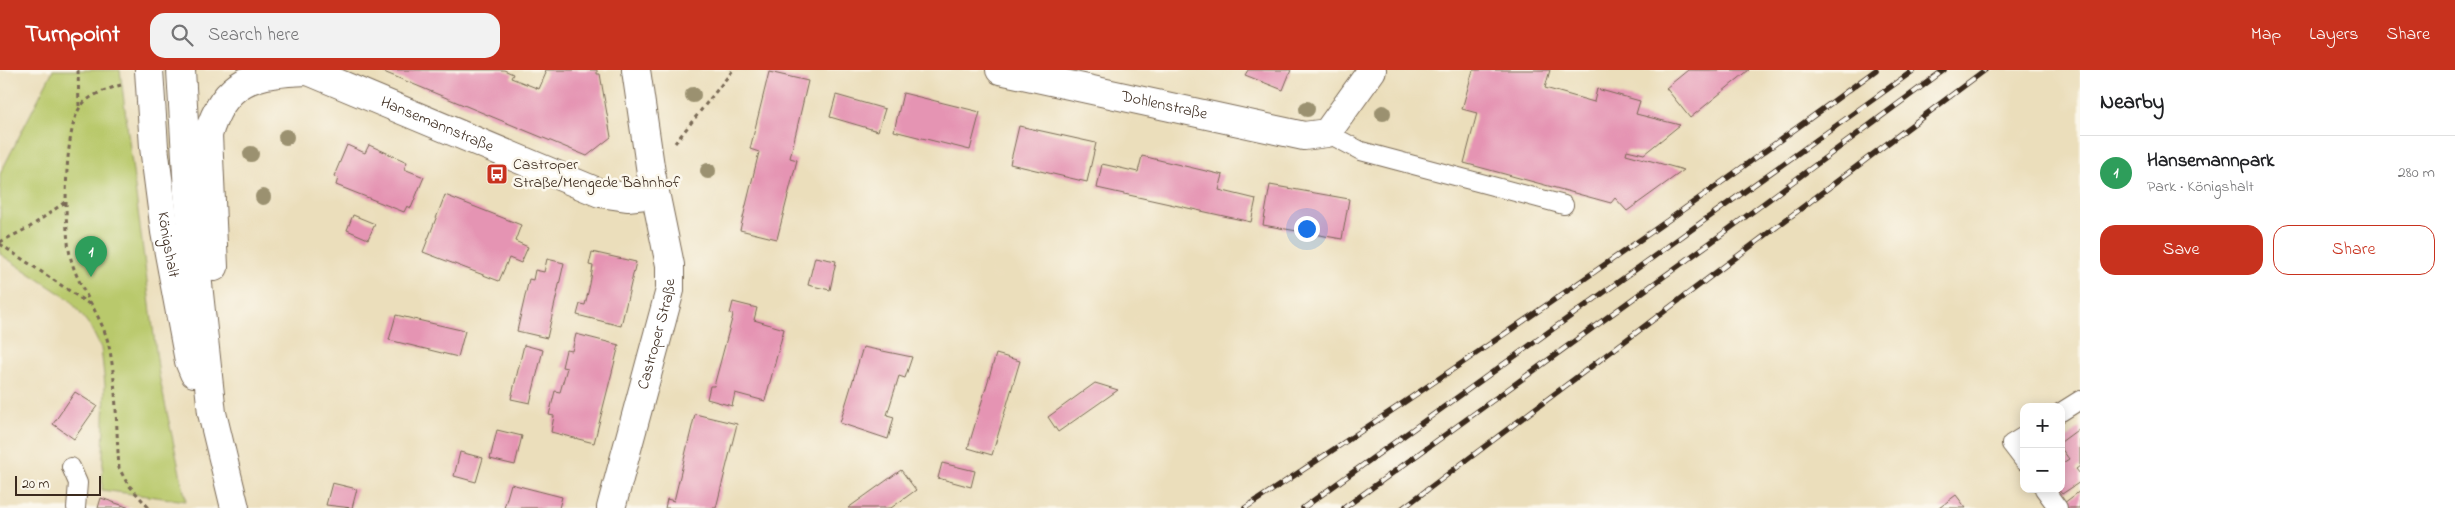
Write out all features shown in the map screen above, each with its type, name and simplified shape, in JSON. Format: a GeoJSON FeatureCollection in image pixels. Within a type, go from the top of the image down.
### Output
{"type":"FeatureCollection","features":[{"type":"Feature","properties":{"kind":"street","name":"Königshalt"},"geometry":{"type":"LineString","coordinates":[[181,70],[188,192],[212,413],[235,508]]}},
{"type":"Feature","properties":{"kind":"street"},"geometry":{"type":"LineString","coordinates":[[212,413],[215,297],[208,135],[214,114],[226,97],[244,83],[268,73],[307,70]]}},
{"type":"Feature","properties":{"kind":"street","name":"Hansemannstraße"},"geometry":{"type":"LineString","coordinates":[[307,70],[600,192],[627,197],[653,184]]}},
{"type":"Feature","properties":{"kind":"street","name":"Castroper Straße"},"geometry":{"type":"LineString","coordinates":[[611,508],[670,290],[670,265],[653,184],[636,70]]}},
{"type":"Feature","properties":{"kind":"street","name":"Dohlenstraße"},"geometry":{"type":"LineString","coordinates":[[1000,70],[1304,136],[1327,133]]}},
{"type":"Feature","properties":{"kind":"street"},"geometry":{"type":"LineString","coordinates":[[1327,133],[1372,70]]}},
{"type":"Feature","properties":{"kind":"street","name":"Königshalt"},"geometry":{"type":"LineString","coordinates":[[138,77],[154,147],[165,232],[189,361],[212,413]]}},
{"type":"Feature","properties":{"kind":"lane"},"geometry":{"type":"LineString","coordinates":[[1327,133],[1361,151],[1564,205]]}},
{"type":"Feature","properties":{"kind":"lane"},"geometry":{"type":"LineString","coordinates":[[2065,409],[2080,400]]}},
{"type":"Feature","properties":{"kind":"lane"},"geometry":{"type":"LineString","coordinates":[[2020,438],[2011,444],[2020,456]]}},
{"type":"Feature","properties":{"kind":"lane"},"geometry":{"type":"LineString","coordinates":[[71,467],[78,483],[76,508]]}},
{"type":"Feature","properties":{"kind":"lane"},"geometry":{"type":"LineString","coordinates":[[2047,493],[2058,508]]}},
{"type":"Feature","properties":{"kind":"path"},"geometry":{"type":"LineString","coordinates":[[78,70],[79,108],[72,126],[66,201],[71,259],[105,334],[111,357],[119,468],[127,483],[149,508]]}},
{"type":"Feature","properties":{"kind":"path"},"geometry":{"type":"LineString","coordinates":[[653,184],[733,70]]}},
{"type":"Feature","properties":{"kind":"path"},"geometry":{"type":"LineString","coordinates":[[79,108],[95,95],[138,77]]}},
{"type":"Feature","properties":{"kind":"path"},"geometry":{"type":"LineString","coordinates":[[66,201],[30,227],[0,243],[92,306]]}},
{"type":"Feature","properties":{"kind":"green space"},"geometry":{"type":"Polygon","coordinates":[[[53,70],[120,70],[159,375],[186,501],[102,490],[105,385],[101,348],[90,326],[70,300],[0,254],[0,174],[53,70]]]}},
{"type":"Feature","properties":{"kind":"building"},"geometry":{"type":"Polygon","coordinates":[[[379,70],[504,70],[513,74],[511,78],[539,89],[546,73],[545,70],[597,70],[597,74],[600,74],[611,137],[587,156],[379,70]]]}},
{"type":"Feature","properties":{"kind":"building"},"geometry":{"type":"Polygon","coordinates":[[[1248,70],[1291,70],[1283,90],[1245,75],[1248,70]]]}},
{"type":"Feature","properties":{"kind":"building"},"geometry":{"type":"Polygon","coordinates":[[[1473,70],[1550,70],[1545,88],[1594,102],[1597,89],[1640,101],[1636,114],[1680,125],[1644,154],[1627,150],[1626,154],[1684,170],[1627,211],[1615,198],[1611,203],[1464,163],[1477,113],[1462,109],[1473,70]]]}},
{"type":"Feature","properties":{"kind":"building"},"geometry":{"type":"Polygon","coordinates":[[[1688,70],[1749,70],[1690,118],[1666,88],[1688,70]]]}},
{"type":"Feature","properties":{"kind":"building"},"geometry":{"type":"Polygon","coordinates":[[[769,72],[808,81],[790,158],[797,160],[777,239],[740,230],[759,152],[750,149],[769,72]]]}},
{"type":"Feature","properties":{"kind":"building"},"geometry":{"type":"Polygon","coordinates":[[[903,93],[980,112],[970,150],[894,131],[903,93]]]}},
{"type":"Feature","properties":{"kind":"building"},"geometry":{"type":"Polygon","coordinates":[[[836,95],[885,109],[878,131],[830,117],[836,95]]]}},
{"type":"Feature","properties":{"kind":"building"},"geometry":{"type":"Polygon","coordinates":[[[1019,126],[1096,143],[1087,182],[1010,164],[1019,126]]]}},
{"type":"Feature","properties":{"kind":"building"},"geometry":{"type":"Polygon","coordinates":[[[347,145],[365,153],[369,145],[407,162],[404,169],[424,177],[411,208],[407,206],[404,212],[336,185],[338,178],[334,176],[347,145]]]}},
{"type":"Feature","properties":{"kind":"building"},"geometry":{"type":"Polygon","coordinates":[[[1142,156],[1223,175],[1219,190],[1256,199],[1251,222],[1097,188],[1102,164],[1138,172],[1142,156]]]}},
{"type":"Feature","properties":{"kind":"building"},"geometry":{"type":"Polygon","coordinates":[[[1270,185],[1349,199],[1342,239],[1263,225],[1270,185]]]}},
{"type":"Feature","properties":{"kind":"building"},"geometry":{"type":"Polygon","coordinates":[[[445,195],[521,225],[515,241],[528,247],[521,263],[509,258],[499,281],[423,252],[445,195]]]}},
{"type":"Feature","properties":{"kind":"building"},"geometry":{"type":"Polygon","coordinates":[[[353,215],[375,224],[368,239],[347,230],[353,215]]]}},
{"type":"Feature","properties":{"kind":"building"},"geometry":{"type":"Polygon","coordinates":[[[592,252],[636,262],[621,326],[577,315],[580,304],[585,305],[590,284],[593,266],[589,265],[592,252]]]}},
{"type":"Feature","properties":{"kind":"building"},"geometry":{"type":"Polygon","coordinates":[[[815,257],[836,261],[830,290],[808,285],[815,257]]]}},
{"type":"Feature","properties":{"kind":"building"},"geometry":{"type":"Polygon","coordinates":[[[547,259],[564,263],[547,338],[517,331],[529,279],[533,280],[535,270],[544,272],[547,259]]]}},
{"type":"Feature","properties":{"kind":"building"},"geometry":{"type":"Polygon","coordinates":[[[733,302],[757,308],[754,320],[784,329],[765,401],[735,393],[732,406],[707,399],[710,386],[714,386],[733,315],[730,314],[733,302]]]}},
{"type":"Feature","properties":{"kind":"building"},"geometry":{"type":"Polygon","coordinates":[[[396,315],[465,331],[458,357],[389,340],[396,315]]]}},
{"type":"Feature","properties":{"kind":"building"},"geometry":{"type":"Polygon","coordinates":[[[576,334],[619,345],[594,443],[551,432],[554,416],[549,415],[555,391],[560,392],[567,368],[562,367],[566,350],[572,351],[576,334]]]}},
{"type":"Feature","properties":{"kind":"building"},"geometry":{"type":"Polygon","coordinates":[[[524,345],[543,350],[530,403],[511,399],[524,345]]]}},
{"type":"Feature","properties":{"kind":"building"},"geometry":{"type":"Polygon","coordinates":[[[863,347],[912,357],[905,378],[899,376],[887,415],[894,417],[888,439],[840,423],[863,347]]]}},
{"type":"Feature","properties":{"kind":"building"},"geometry":{"type":"Polygon","coordinates":[[[996,354],[1020,361],[992,455],[968,448],[996,354]]]}},
{"type":"Feature","properties":{"kind":"building"},"geometry":{"type":"Polygon","coordinates":[[[1095,383],[1118,390],[1058,432],[1048,417],[1095,383]]]}},
{"type":"Feature","properties":{"kind":"building"},"geometry":{"type":"Polygon","coordinates":[[[75,392],[97,406],[74,439],[53,424],[75,392]]]}},
{"type":"Feature","properties":{"kind":"building"},"geometry":{"type":"Polygon","coordinates":[[[695,414],[737,424],[716,508],[665,508],[667,499],[674,501],[695,414]]]}},
{"type":"Feature","properties":{"kind":"building"},"geometry":{"type":"Polygon","coordinates":[[[2080,428],[2080,466],[2076,469],[2080,474],[2080,482],[2065,492],[2065,462],[2069,459],[2065,454],[2065,439],[2080,428]]]}},
{"type":"Feature","properties":{"kind":"building"},"geometry":{"type":"Polygon","coordinates":[[[497,430],[522,436],[515,465],[490,459],[497,430]]]}},
{"type":"Feature","properties":{"kind":"building"},"geometry":{"type":"Polygon","coordinates":[[[460,452],[483,458],[476,482],[454,476],[460,452]]]}},
{"type":"Feature","properties":{"kind":"building"},"geometry":{"type":"Polygon","coordinates":[[[942,463],[975,471],[971,487],[938,478],[942,463]]]}},
{"type":"Feature","properties":{"kind":"building"},"geometry":{"type":"Polygon","coordinates":[[[901,470],[916,490],[891,508],[848,508],[901,470]]]}},
{"type":"Feature","properties":{"kind":"building"},"geometry":{"type":"Polygon","coordinates":[[[332,483],[357,489],[352,508],[326,505],[332,483]]]}},
{"type":"Feature","properties":{"kind":"building"},"geometry":{"type":"Polygon","coordinates":[[[511,484],[562,497],[559,508],[504,508],[511,484]]]}},
{"type":"Feature","properties":{"kind":"building"},"geometry":{"type":"Polygon","coordinates":[[[2080,491],[2080,508],[2061,508],[2060,506],[2080,491]]]}},
{"type":"Feature","properties":{"kind":"building"},"geometry":{"type":"Polygon","coordinates":[[[1956,495],[1966,508],[1939,508],[1956,495]]]}},
{"type":"Feature","properties":{"kind":"building"},"geometry":{"type":"Polygon","coordinates":[[[101,498],[130,508],[98,508],[101,498]]]}},
{"type":"Feature","properties":{"kind":"railway"},"geometry":{"type":"LineString","coordinates":[[1245,508],[1564,293],[1721,183],[1876,70]]}},
{"type":"Feature","properties":{"kind":"railway"},"geometry":{"type":"LineString","coordinates":[[1303,508],[1914,70]]}},
{"type":"Feature","properties":{"kind":"railway"},"geometry":{"type":"LineString","coordinates":[[1344,508],[1710,243],[1944,70]]}},
{"type":"Feature","properties":{"kind":"railway"},"geometry":{"type":"LineString","coordinates":[[1403,508],[1985,70]]}},
{"type":"Feature","properties":{"kind":"place","name":"Castroper Straße/Mengede Bahnhof"},"geometry":{"type":"Point","coordinates":[497,174]}},
{"type":"Feature","properties":{"kind":"place","name":"Hansemannpark"},"geometry":{"type":"Point","coordinates":[91,277]}}]}
